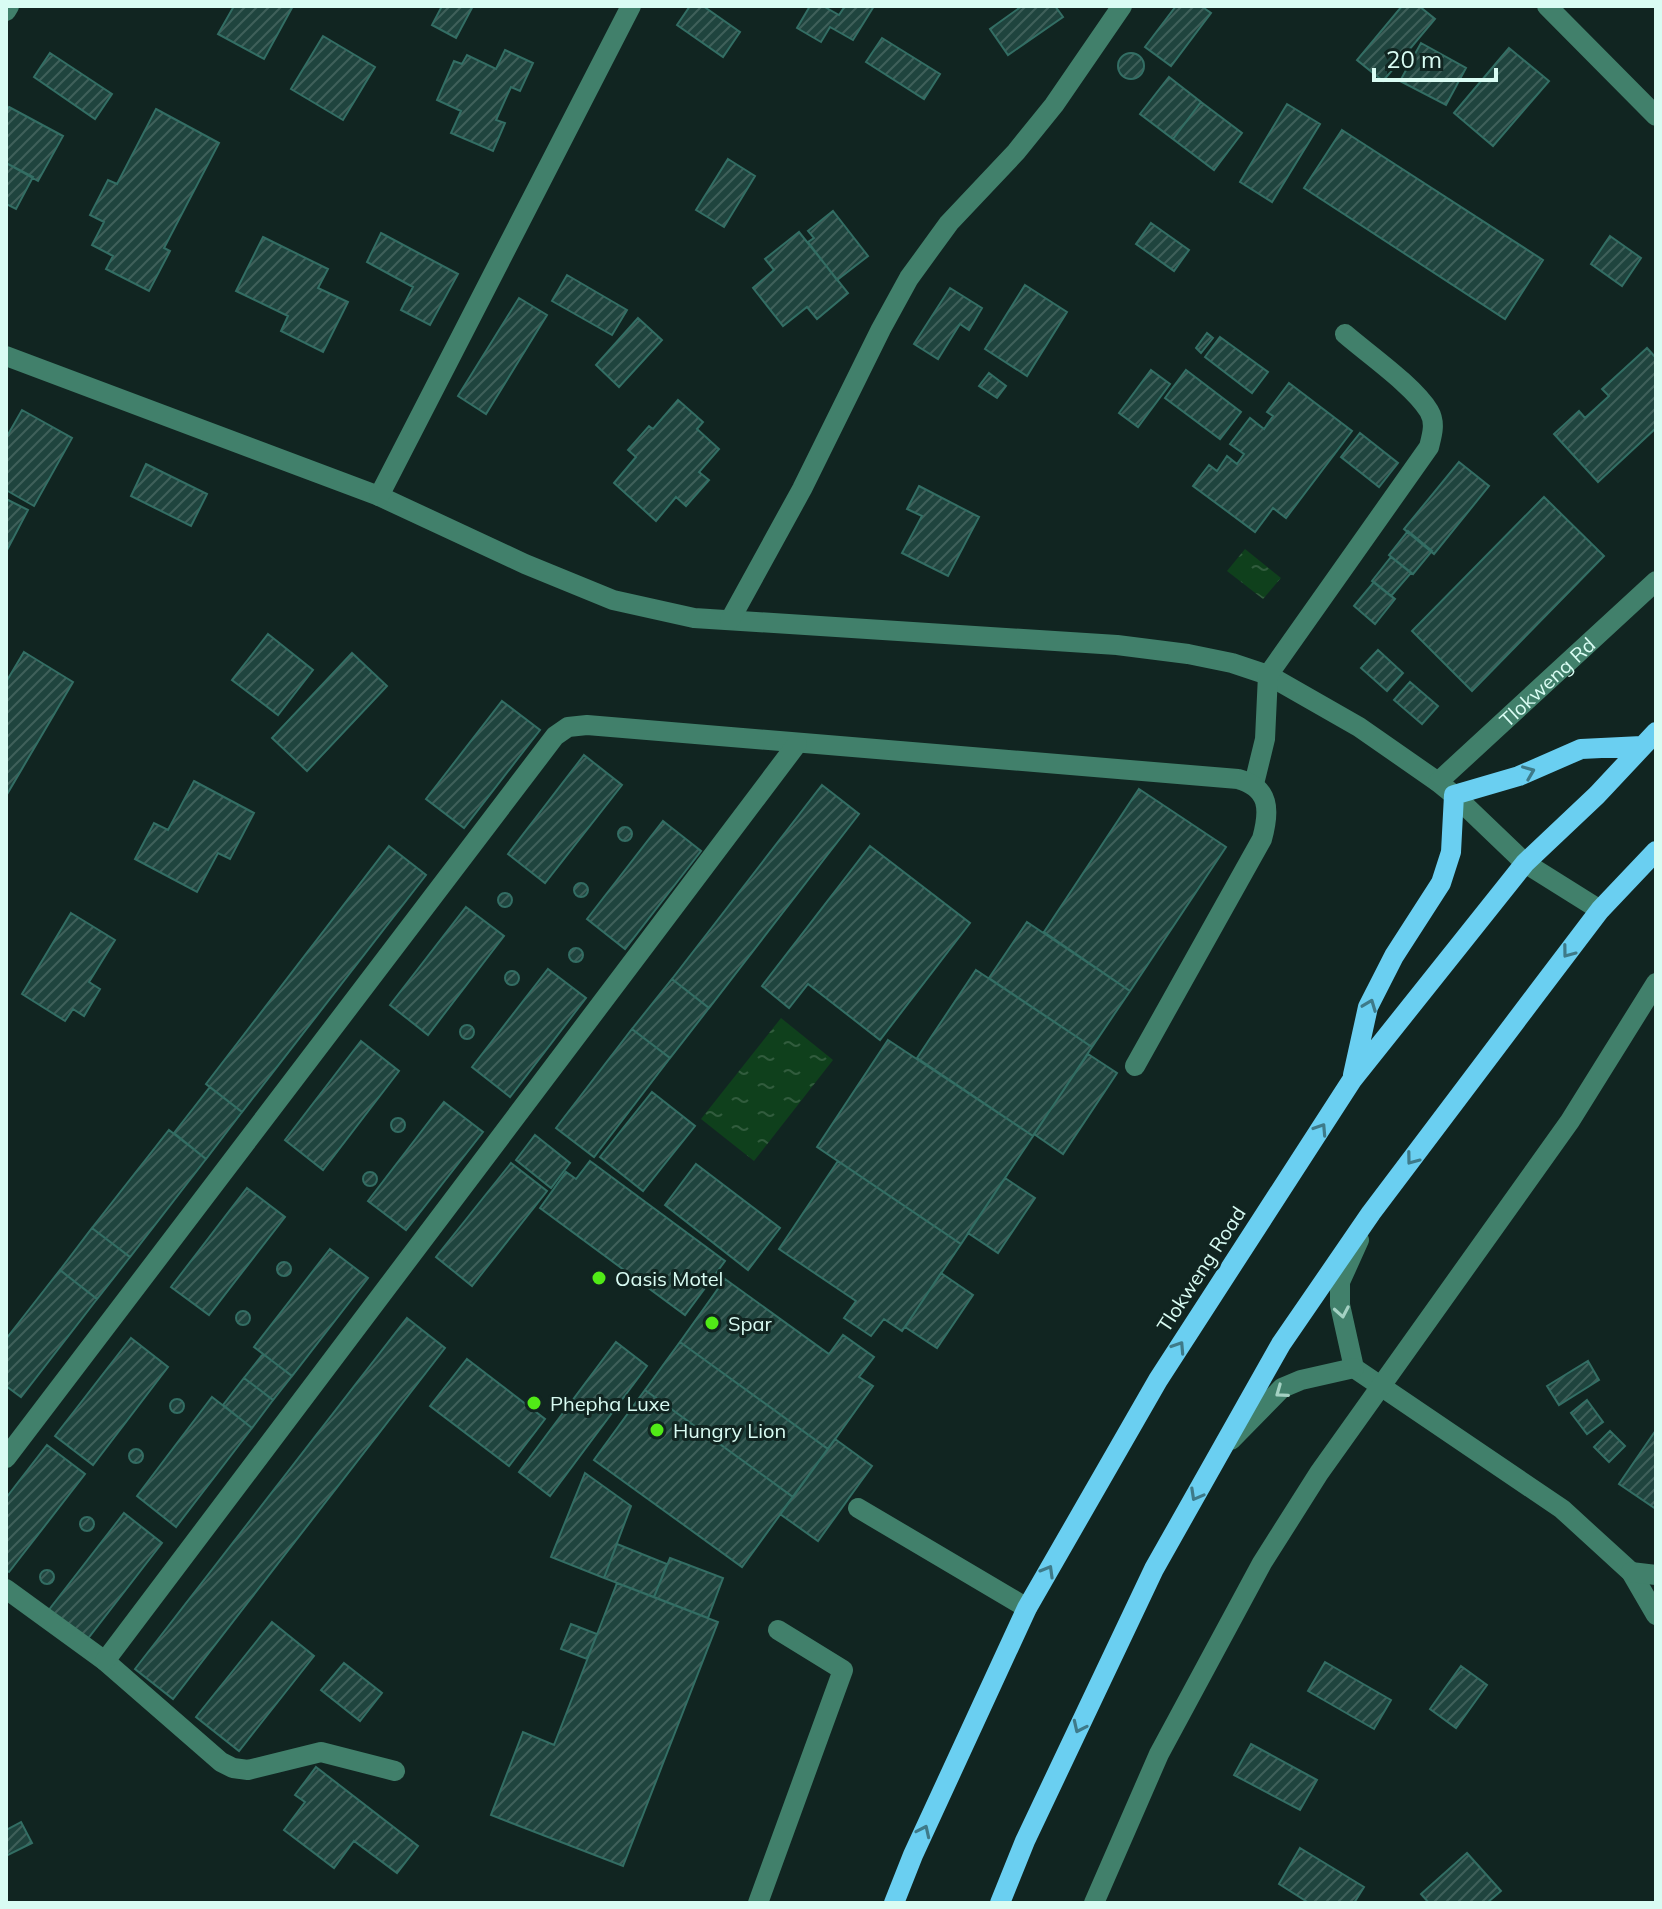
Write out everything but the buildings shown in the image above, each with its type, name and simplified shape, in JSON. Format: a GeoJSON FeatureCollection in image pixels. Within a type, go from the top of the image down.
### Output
{"type":"FeatureCollection","features":[{"type":"Feature","properties":{"kind":"main road"},"geometry":{"type":"LineString","coordinates":[[1352,1080],[1368,1007],[1394,956],[1441,883],[1451,852],[1446,788],[1519,776],[1581,749],[1649,739]]}},
{"type":"Feature","properties":{"kind":"main road","name":"Tlokweng Road"},"geometry":{"type":"LineString","coordinates":[[894,1903],[913,1855],[1027,1608],[1158,1380],[1352,1080],[1525,863],[1597,795],[1649,739]]}},
{"type":"Feature","properties":{"kind":"main road"},"geometry":{"type":"LineString","coordinates":[[1000,1903],[1025,1841],[1154,1569],[1281,1344],[1371,1213],[1600,910],[1656,851]]}},
{"type":"Feature","properties":{"kind":"street"},"geometry":{"type":"LineString","coordinates":[[6,11],[9,6]]}},
{"type":"Feature","properties":{"kind":"street"},"geometry":{"type":"LineString","coordinates":[[379,496],[631,6]]}},
{"type":"Feature","properties":{"kind":"street"},"geometry":{"type":"LineString","coordinates":[[730,620],[802,489],[909,278],[949,223],[1016,152],[1054,105],[1122,6]]}},
{"type":"Feature","properties":{"kind":"street"},"geometry":{"type":"LineString","coordinates":[[1547,6],[1656,116]]}},
{"type":"Feature","properties":{"kind":"street"},"geometry":{"type":"LineString","coordinates":[[1254,784],[1265,739],[1268,675],[1429,447],[1434,430],[1430,412],[1412,392],[1345,334]]}},
{"type":"Feature","properties":{"kind":"street"},"geometry":{"type":"LineString","coordinates":[[6,356],[379,496],[525,564],[613,600],[694,618],[1117,645],[1188,654],[1232,663],[1268,675],[1359,727],[1446,788],[1525,863],[1600,910]]}},
{"type":"Feature","properties":{"kind":"street","name":"Tlokweng Rd"},"geometry":{"type":"LineString","coordinates":[[1446,788],[1656,581]]}},
{"type":"Feature","properties":{"kind":"street"},"geometry":{"type":"LineString","coordinates":[[6,1458],[555,736],[568,727],[587,725],[1222,778],[1254,784],[1266,806],[1267,821],[1262,839],[1135,1066]]}},
{"type":"Feature","properties":{"kind":"street"},"geometry":{"type":"LineString","coordinates":[[105,1661],[797,744]]}},
{"type":"Feature","properties":{"kind":"street"},"geometry":{"type":"LineString","coordinates":[[1094,1903],[1159,1754],[1262,1563],[1319,1473],[1570,1121],[1656,983]]}},
{"type":"Feature","properties":{"kind":"street"},"geometry":{"type":"LineString","coordinates":[[1371,1213],[1340,1282],[1340,1305],[1354,1368],[1562,1509],[1631,1572],[1656,1615]]}},
{"type":"Feature","properties":{"kind":"street"},"geometry":{"type":"LineString","coordinates":[[1221,1451],[1282,1388],[1301,1380],[1354,1368]]}},
{"type":"Feature","properties":{"kind":"street"},"geometry":{"type":"LineString","coordinates":[[858,1508],[1027,1608]]}},
{"type":"Feature","properties":{"kind":"street"},"geometry":{"type":"LineString","coordinates":[[1631,1572],[1656,1575]]}},
{"type":"Feature","properties":{"kind":"street"},"geometry":{"type":"LineString","coordinates":[[6,1589],[105,1661],[221,1762],[233,1768],[248,1770],[321,1752],[395,1771]]}},
{"type":"Feature","properties":{"kind":"street"},"geometry":{"type":"LineString","coordinates":[[758,1903],[843,1670],[778,1630]]}},
{"type":"Feature","properties":{"kind":"water"},"geometry":{"type":"Polygon","coordinates":[[[1245,549],[1281,578],[1263,599],[1227,571],[1245,549]]]}},
{"type":"Feature","properties":{"kind":"water"},"geometry":{"type":"Polygon","coordinates":[[[781,1018],[833,1060],[754,1161],[701,1119],[781,1018]]]}},
{"type":"Feature","properties":{"kind":"place","name":"Oasis Motel"},"geometry":{"type":"Point","coordinates":[599,1278]}},
{"type":"Feature","properties":{"kind":"place","name":"Spar"},"geometry":{"type":"Point","coordinates":[712,1323]}},
{"type":"Feature","properties":{"kind":"place","name":"Phepha Luxe"},"geometry":{"type":"Point","coordinates":[534,1403]}},
{"type":"Feature","properties":{"kind":"place","name":"Hungry Lion"},"geometry":{"type":"Point","coordinates":[657,1430]}}]}
